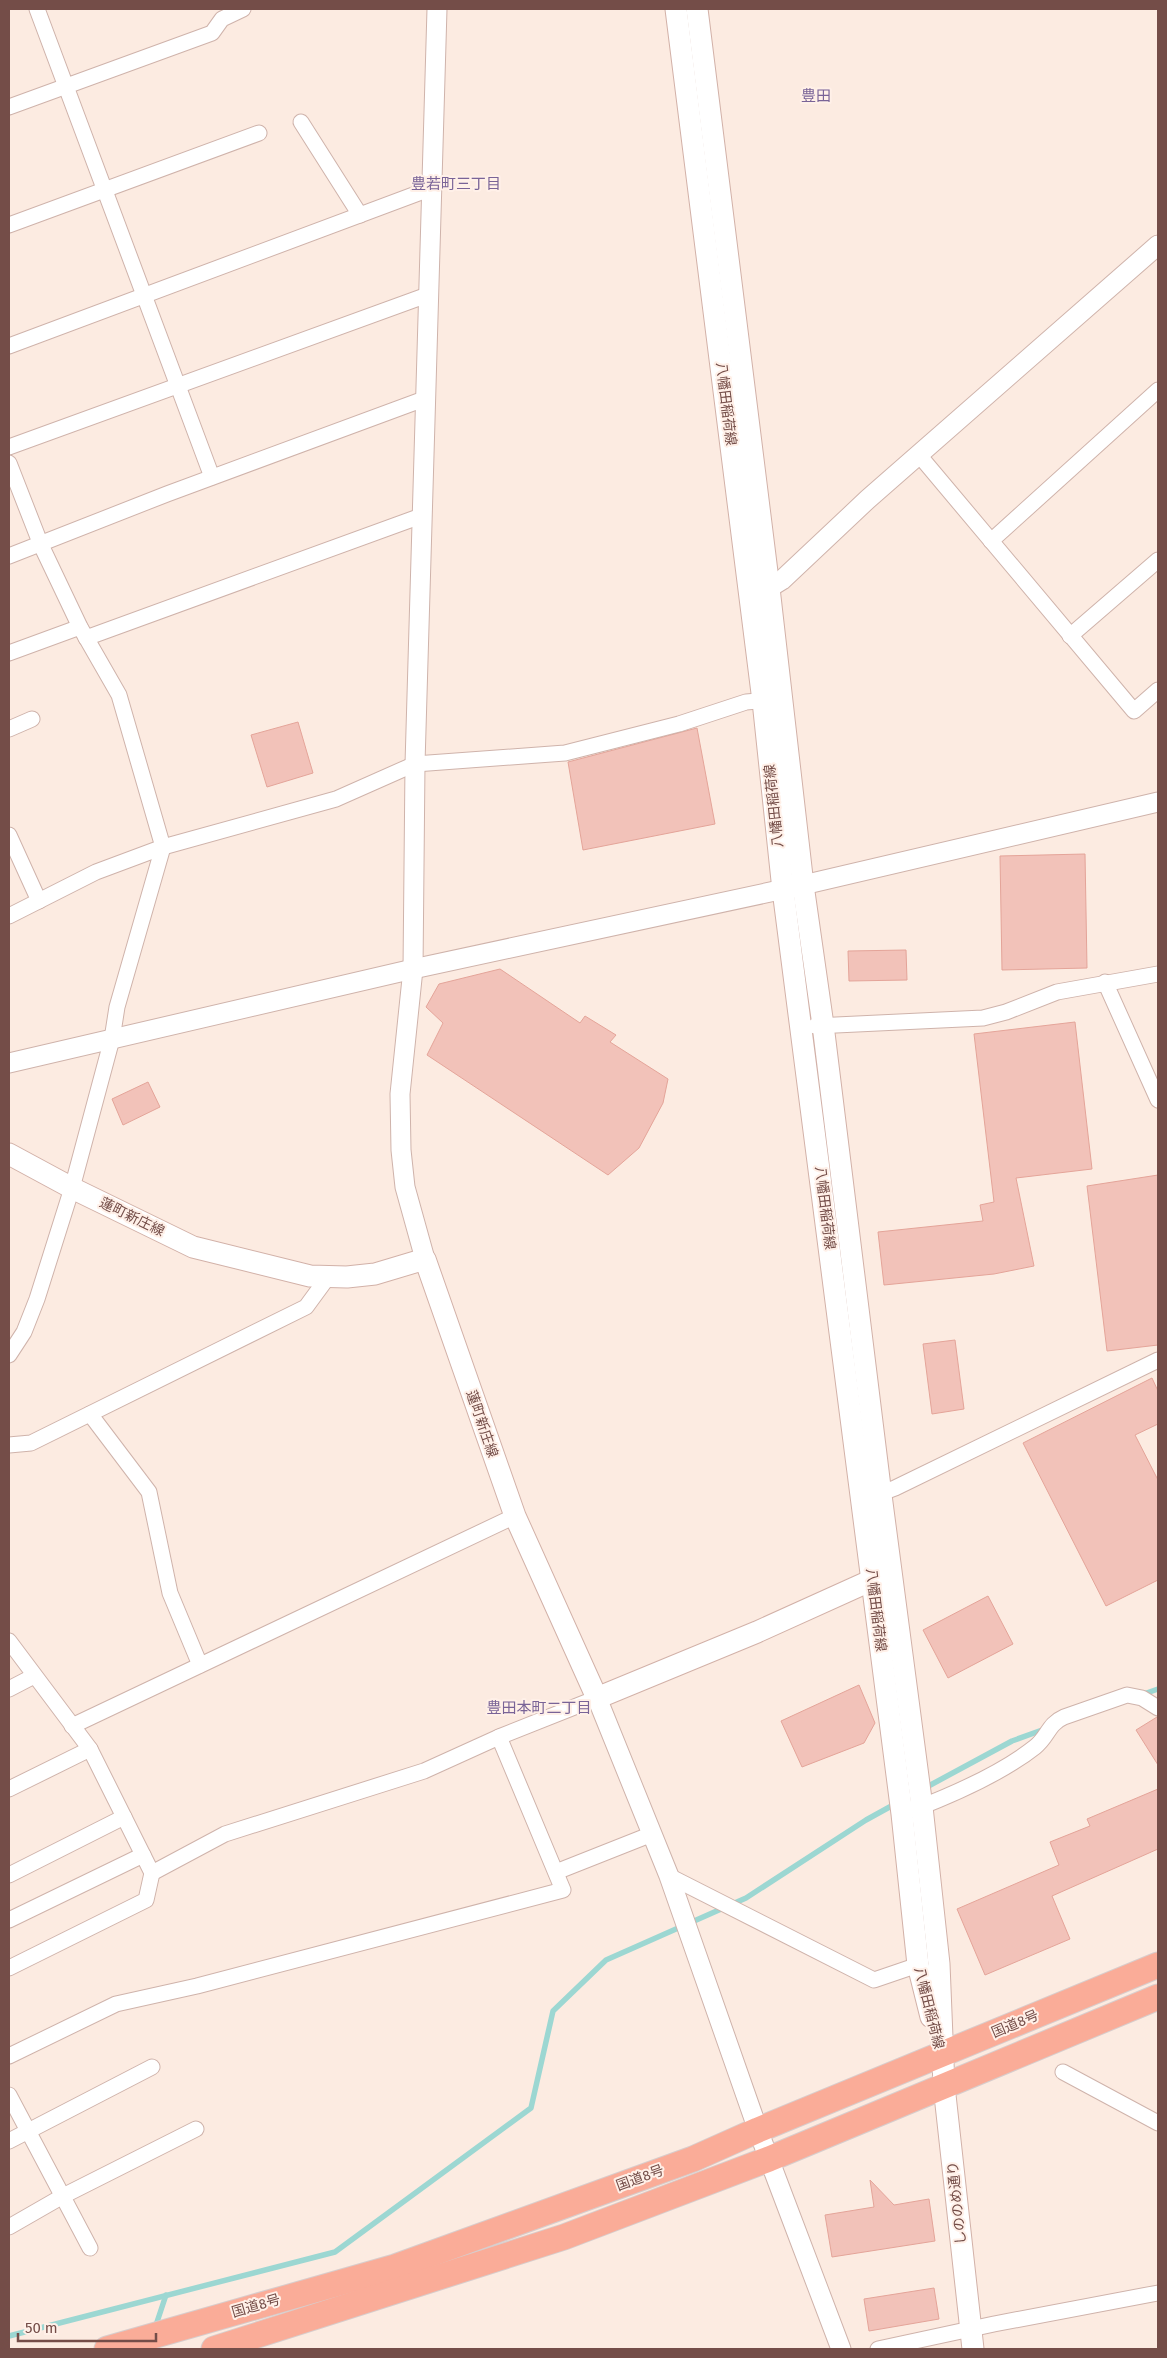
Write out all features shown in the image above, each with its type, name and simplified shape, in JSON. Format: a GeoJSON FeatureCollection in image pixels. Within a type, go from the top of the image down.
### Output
{"type":"FeatureCollection","features":[{"type":"Feature","properties":{"kind":"highway","name":"国道8号"},"geometry":{"type":"LineString","coordinates":[[107,2349],[395,2267],[693,2159],[758,2130],[941,2056],[1158,1964]]}},
{"type":"Feature","properties":{"kind":"highway","name":"国道8号"},"geometry":{"type":"LineString","coordinates":[[214,2349],[564,2237],[769,2159],[1158,1997]]}},
{"type":"Feature","properties":{"kind":"main road","name":"八幡田稲荷線"},"geometry":{"type":"LineString","coordinates":[[676,9],[749,596],[772,699]]}},
{"type":"Feature","properties":{"kind":"main road","name":"八幡田稲荷線"},"geometry":{"type":"LineString","coordinates":[[697,9],[769,588],[772,699],[793,888],[801,1027],[872,1497]]}},
{"type":"Feature","properties":{"kind":"main road","name":"八幡田稲荷線"},"geometry":{"type":"LineString","coordinates":[[793,888],[824,1025],[882,1579],[902,1814],[918,1965],[941,2056]]}},
{"type":"Feature","properties":{"kind":"main road","name":"蓮町新庄線"},"geometry":{"type":"LineString","coordinates":[[9,1154],[72,1188],[192,1247],[310,1276],[328,1277],[375,1274],[425,1260],[515,1516],[596,1698]]}},
{"type":"Feature","properties":{"kind":"main road","name":"八幡田稲荷線"},"geometry":{"type":"LineString","coordinates":[[882,1579],[922,1806],[939,1964],[941,2056]]}},
{"type":"Feature","properties":{"kind":"main road"},"geometry":{"type":"LineString","coordinates":[[596,1698],[882,1579]]}},
{"type":"Feature","properties":{"kind":"main road","name":"しののめ通り"},"geometry":{"type":"LineString","coordinates":[[941,2056],[972,2340]]}},
{"type":"Feature","properties":{"kind":"street"},"geometry":{"type":"LineString","coordinates":[[38,9],[212,477]]}},
{"type":"Feature","properties":{"kind":"street"},"geometry":{"type":"LineString","coordinates":[[9,107],[212,33],[222,19],[242,9]]}},
{"type":"Feature","properties":{"kind":"street"},"geometry":{"type":"LineString","coordinates":[[425,1260],[406,1187],[401,1150],[400,1094],[413,969],[414,764],[424,398],[430,294],[437,9]]}},
{"type":"Feature","properties":{"kind":"street"},"geometry":{"type":"LineString","coordinates":[[301,122],[360,215]]}},
{"type":"Feature","properties":{"kind":"street"},"geometry":{"type":"LineString","coordinates":[[9,225],[259,133]]}},
{"type":"Feature","properties":{"kind":"street"},"geometry":{"type":"LineString","coordinates":[[9,346],[432,188]]}},
{"type":"Feature","properties":{"kind":"street"},"geometry":{"type":"LineString","coordinates":[[749,596],[769,588],[782,580],[868,499],[1158,245]]}},
{"type":"Feature","properties":{"kind":"street"},"geometry":{"type":"LineString","coordinates":[[9,447],[430,294]]}},
{"type":"Feature","properties":{"kind":"street"},"geometry":{"type":"LineString","coordinates":[[991,541],[1158,390]]}},
{"type":"Feature","properties":{"kind":"street"},"geometry":{"type":"LineString","coordinates":[[9,556],[212,477],[424,398]]}},
{"type":"Feature","properties":{"kind":"street"},"geometry":{"type":"LineString","coordinates":[[918,456],[1134,711],[1158,690]]}},
{"type":"Feature","properties":{"kind":"street"},"geometry":{"type":"LineString","coordinates":[[9,463],[41,544],[83,633],[119,695],[163,847],[117,1007],[112,1039],[72,1188],[37,1299],[24,1332],[9,1355]]}},
{"type":"Feature","properties":{"kind":"street"},"geometry":{"type":"LineString","coordinates":[[9,653],[83,633],[421,516]]}},
{"type":"Feature","properties":{"kind":"street"},"geometry":{"type":"LineString","coordinates":[[1070,636],[1158,560]]}},
{"type":"Feature","properties":{"kind":"street"},"geometry":{"type":"LineString","coordinates":[[9,916],[96,872],[163,847],[336,799],[414,764],[566,753],[679,724],[746,702],[772,699]]}},
{"type":"Feature","properties":{"kind":"street"},"geometry":{"type":"LineString","coordinates":[[9,730],[32,718]]}},
{"type":"Feature","properties":{"kind":"street"},"geometry":{"type":"LineString","coordinates":[[9,1063],[413,969],[793,888],[1158,802]]}},
{"type":"Feature","properties":{"kind":"street"},"geometry":{"type":"LineString","coordinates":[[9,835],[38,901]]}},
{"type":"Feature","properties":{"kind":"street"},"geometry":{"type":"LineString","coordinates":[[801,1027],[983,1018],[1006,1012],[1057,992],[1158,974]]}},
{"type":"Feature","properties":{"kind":"street"},"geometry":{"type":"LineString","coordinates":[[1105,982],[1158,1100]]}},
{"type":"Feature","properties":{"kind":"street"},"geometry":{"type":"LineString","coordinates":[[9,1445],[31,1443],[306,1307],[328,1277]]}},
{"type":"Feature","properties":{"kind":"street"},"geometry":{"type":"LineString","coordinates":[[872,1497],[1158,1360]]}},
{"type":"Feature","properties":{"kind":"street"},"geometry":{"type":"LineString","coordinates":[[90,1414],[149,1492],[170,1593],[200,1665]]}},
{"type":"Feature","properties":{"kind":"street"},"geometry":{"type":"LineString","coordinates":[[72,1726],[515,1516]]}},
{"type":"Feature","properties":{"kind":"street"},"geometry":{"type":"LineString","coordinates":[[9,1641],[90,1749],[152,1873],[146,1900],[9,1968]]}},
{"type":"Feature","properties":{"kind":"street"},"geometry":{"type":"LineString","coordinates":[[9,1689],[34,1676]]}},
{"type":"Feature","properties":{"kind":"street"},"geometry":{"type":"LineString","coordinates":[[902,1814],[960,1791],[1037,1746],[1054,1721],[1127,1695],[1142,1698],[1158,1708]]}},
{"type":"Feature","properties":{"kind":"street"},"geometry":{"type":"LineString","coordinates":[[152,1873],[224,1834],[424,1771],[498,1737],[596,1698],[669,1876],[758,2130],[841,2349]]}},
{"type":"Feature","properties":{"kind":"street"},"geometry":{"type":"LineString","coordinates":[[9,2056],[116,2004],[197,1986],[563,1890],[498,1737]]}},
{"type":"Feature","properties":{"kind":"street"},"geometry":{"type":"LineString","coordinates":[[9,1789],[90,1749]]}},
{"type":"Feature","properties":{"kind":"street"},"geometry":{"type":"LineString","coordinates":[[9,1875],[124,1817]]}},
{"type":"Feature","properties":{"kind":"street"},"geometry":{"type":"LineString","coordinates":[[556,1872],[652,1834]]}},
{"type":"Feature","properties":{"kind":"street"},"geometry":{"type":"LineString","coordinates":[[9,1920],[142,1855]]}},
{"type":"Feature","properties":{"kind":"street"},"geometry":{"type":"LineString","coordinates":[[669,1876],[874,1980],[918,1965]]}},
{"type":"Feature","properties":{"kind":"street"},"geometry":{"type":"LineString","coordinates":[[9,2141],[152,2067]]}},
{"type":"Feature","properties":{"kind":"street"},"geometry":{"type":"LineString","coordinates":[[1063,2072],[1158,2123]]}},
{"type":"Feature","properties":{"kind":"street"},"geometry":{"type":"LineString","coordinates":[[9,2095],[90,2248]]}},
{"type":"Feature","properties":{"kind":"street"},"geometry":{"type":"LineString","coordinates":[[9,2227],[63,2196],[196,2129]]}},
{"type":"Feature","properties":{"kind":"street"},"geometry":{"type":"LineString","coordinates":[[878,2349],[972,2340],[1158,2294]]}},
{"type":"Feature","properties":{"kind":"building"},"geometry":{"type":"Polygon","coordinates":[[[298,722],[313,773],[267,787],[251,735],[298,722]]]}},
{"type":"Feature","properties":{"kind":"building"},"geometry":{"type":"Polygon","coordinates":[[[697,728],[715,824],[583,850],[568,762],[697,728]]]}},
{"type":"Feature","properties":{"kind":"building"},"geometry":{"type":"Polygon","coordinates":[[[1085,854],[1087,968],[1002,970],[1000,856],[1085,854]]]}},
{"type":"Feature","properties":{"kind":"building"},"geometry":{"type":"Polygon","coordinates":[[[906,950],[907,980],[849,981],[848,951],[906,950]]]}},
{"type":"Feature","properties":{"kind":"building"},"geometry":{"type":"Polygon","coordinates":[[[500,969],[580,1023],[585,1016],[616,1035],[610,1042],[668,1079],[663,1103],[639,1148],[608,1175],[427,1055],[443,1023],[426,1007],[439,984],[500,969]]]}},
{"type":"Feature","properties":{"kind":"building"},"geometry":{"type":"Polygon","coordinates":[[[1075,1022],[1092,1169],[1016,1178],[1034,1266],[994,1274],[884,1285],[878,1232],[983,1221],[980,1205],[994,1202],[974,1034],[1075,1022]]]}},
{"type":"Feature","properties":{"kind":"building"},"geometry":{"type":"Polygon","coordinates":[[[148,1082],[160,1107],[123,1125],[112,1099],[148,1082]]]}},
{"type":"Feature","properties":{"kind":"building"},"geometry":{"type":"Polygon","coordinates":[[[1158,1175],[1158,1345],[1107,1351],[1087,1186],[1158,1175]]]}},
{"type":"Feature","properties":{"kind":"building"},"geometry":{"type":"Polygon","coordinates":[[[955,1340],[964,1409],[932,1414],[923,1344],[955,1340]]]}},
{"type":"Feature","properties":{"kind":"building"},"geometry":{"type":"Polygon","coordinates":[[[1152,1378],[1158,1391],[1158,1424],[1135,1435],[1158,1480],[1158,1580],[1106,1606],[1023,1443],[1152,1378]]]}},
{"type":"Feature","properties":{"kind":"building"},"geometry":{"type":"Polygon","coordinates":[[[988,1596],[1013,1644],[948,1678],[923,1630],[988,1596]]]}},
{"type":"Feature","properties":{"kind":"building"},"geometry":{"type":"Polygon","coordinates":[[[859,1685],[875,1723],[864,1743],[802,1767],[781,1721],[859,1685]]]}},
{"type":"Feature","properties":{"kind":"building"},"geometry":{"type":"Polygon","coordinates":[[[1158,1717],[1158,1765],[1136,1730],[1158,1717]]]}},
{"type":"Feature","properties":{"kind":"building"},"geometry":{"type":"Polygon","coordinates":[[[1158,1789],[1158,1849],[1052,1896],[1070,1939],[985,1975],[957,1909],[1059,1865],[1050,1842],[1090,1826],[1087,1819],[1158,1789]]]}},
{"type":"Feature","properties":{"kind":"building"},"geometry":{"type":"Polygon","coordinates":[[[870,2180],[894,2205],[929,2199],[935,2241],[832,2257],[825,2215],[874,2207],[870,2180]]]}},
{"type":"Feature","properties":{"kind":"building"},"geometry":{"type":"Polygon","coordinates":[[[934,2288],[939,2319],[869,2331],[864,2299],[934,2288]]]}},
{"type":"Feature","properties":{"kind":"waterway"},"geometry":{"type":"LineString","coordinates":[[1141,1695],[1158,1689]]}},
{"type":"Feature","properties":{"kind":"waterway"},"geometry":{"type":"LineString","coordinates":[[923,1789],[1012,1741],[1045,1729]]}},
{"type":"Feature","properties":{"kind":"waterway"},"geometry":{"type":"LineString","coordinates":[[9,2336],[335,2252],[531,2108],[553,2011],[606,1960],[746,1898],[866,1820],[895,1804]]}},
{"type":"Feature","properties":{"kind":"waterway"},"geometry":{"type":"LineString","coordinates":[[155,2328],[166,2295]]}},
{"type":"Feature","properties":{"kind":"district","name":"豊田"},"geometry":{"type":"Point","coordinates":[816,96]}},
{"type":"Feature","properties":{"kind":"district","name":"豊若町三丁目"},"geometry":{"type":"Point","coordinates":[456,184]}},
{"type":"Feature","properties":{"kind":"district","name":"豊田本町二丁目"},"geometry":{"type":"Point","coordinates":[539,1708]}}]}
